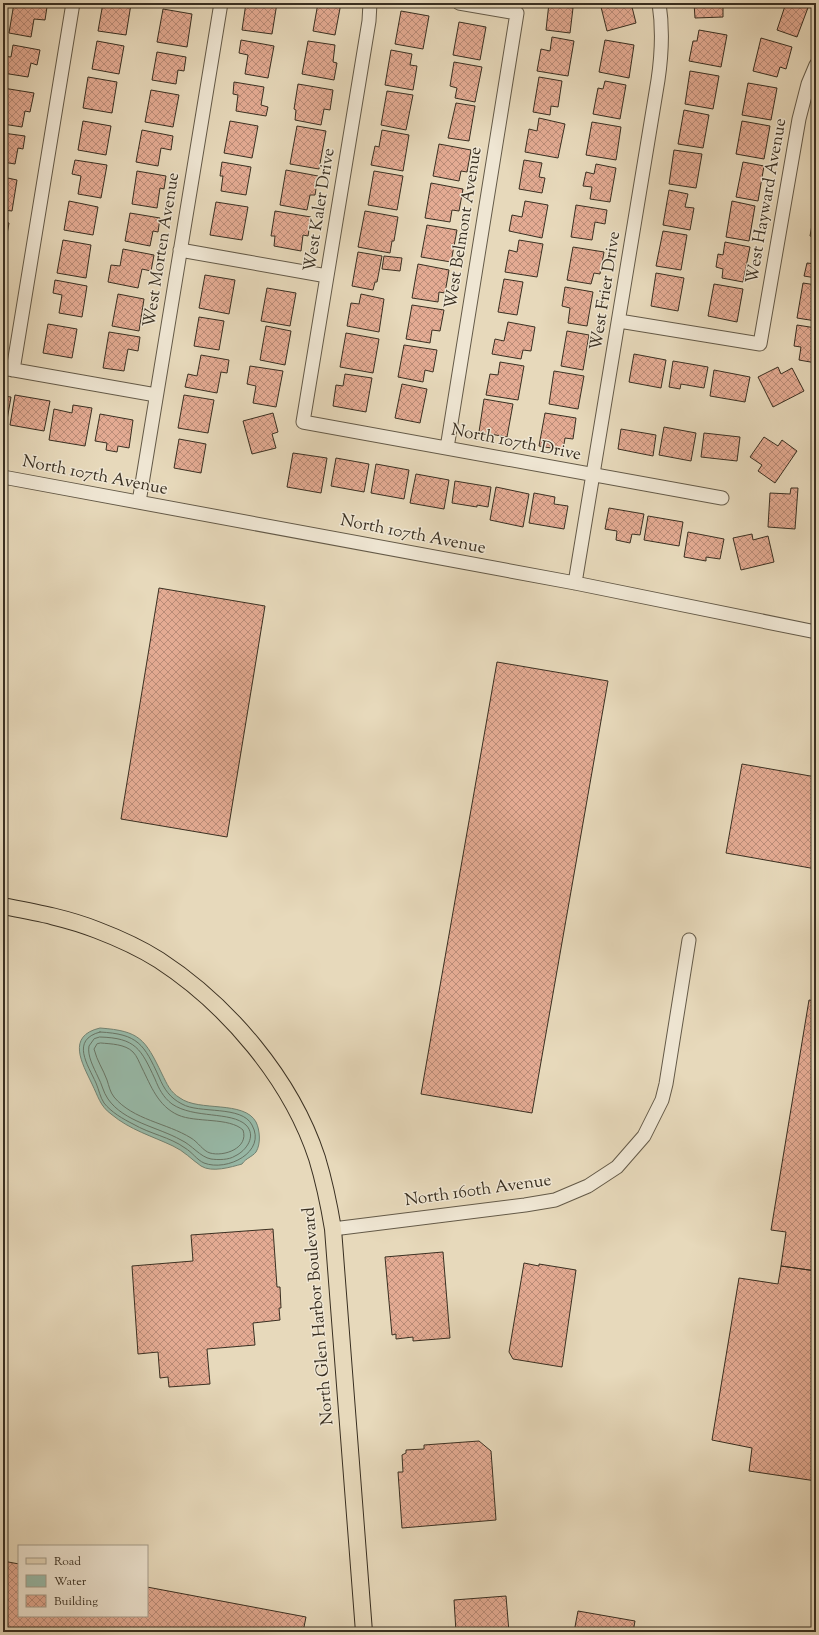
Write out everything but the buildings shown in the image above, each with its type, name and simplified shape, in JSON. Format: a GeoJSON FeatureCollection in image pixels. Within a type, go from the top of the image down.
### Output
{"type":"FeatureCollection","features":[{"type":"Feature","properties":{"kind":"main road","name":"North Glen Harbor Boulevard"},"geometry":{"type":"LineString","coordinates":[[3,906],[63,919],[95,929],[127,943],[159,960],[217,1006],[247,1037],[282,1083],[304,1126],[316,1156],[324,1183],[333,1229],[364,1632]]}},
{"type":"Feature","properties":{"kind":"street"},"geometry":{"type":"LineString","coordinates":[[73,3],[8,369],[156,396]]}},
{"type":"Feature","properties":{"kind":"street","name":"West Morten Avenue"},"geometry":{"type":"LineString","coordinates":[[139,502],[221,3]]}},
{"type":"Feature","properties":{"kind":"street","name":"West Kaler Drive"},"geometry":{"type":"LineString","coordinates":[[303,422],[368,29],[370,3]]}},
{"type":"Feature","properties":{"kind":"street","name":"West Belmont Avenue"},"geometry":{"type":"LineString","coordinates":[[447,448],[517,13],[459,3]]}},
{"type":"Feature","properties":{"kind":"street","name":"West Frier Drive"},"geometry":{"type":"LineString","coordinates":[[574,583],[619,321],[662,51],[662,26],[659,3]]}},
{"type":"Feature","properties":{"kind":"street","name":"West Hayward Avenue"},"geometry":{"type":"LineString","coordinates":[[619,321],[760,344],[799,119],[808,84],[816,65]]}},
{"type":"Feature","properties":{"kind":"street"},"geometry":{"type":"LineString","coordinates":[[180,250],[327,276]]}},
{"type":"Feature","properties":{"kind":"street","name":"North 107th Drive"},"geometry":{"type":"LineString","coordinates":[[303,422],[593,476],[722,498]]}},
{"type":"Feature","properties":{"kind":"street","name":"North 107th Avenue"},"geometry":{"type":"LineString","coordinates":[[3,477],[574,583],[816,632]]}},
{"type":"Feature","properties":{"kind":"street","name":"North 160th Avenue"},"geometry":{"type":"LineString","coordinates":[[333,1229],[555,1200],[588,1186],[617,1167],[644,1136],[662,1100],[671,1062],[689,940]]}},
{"type":"Feature","properties":{"kind":"water"},"geometry":{"type":"Polygon","coordinates":[[[100,1028],[124,1032],[140,1039],[151,1052],[169,1088],[180,1098],[198,1105],[232,1108],[250,1115],[256,1122],[259,1133],[259,1145],[256,1152],[242,1164],[222,1169],[205,1168],[177,1148],[133,1129],[118,1120],[104,1108],[81,1059],[80,1044],[83,1037],[89,1032],[100,1028]]]}}]}
